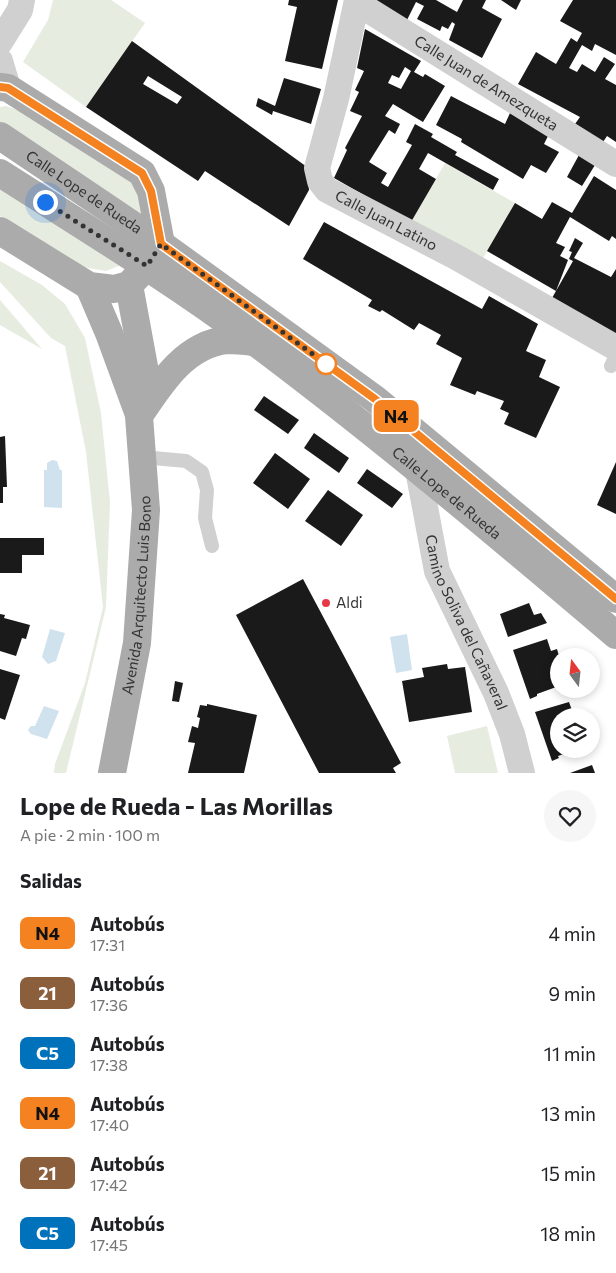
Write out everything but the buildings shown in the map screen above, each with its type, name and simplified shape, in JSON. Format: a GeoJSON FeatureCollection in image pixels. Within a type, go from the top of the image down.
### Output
{"type":"FeatureCollection","features":[{"type":"Feature","properties":{"kind":"main road"},"geometry":{"type":"LineString","coordinates":[[0,231],[89,286],[114,290],[138,276],[161,244],[151,191],[142,173],[4,88]]}},
{"type":"Feature","properties":{"kind":"main road","name":"Calle Lope de Rueda"},"geometry":{"type":"LineString","coordinates":[[0,136],[161,244],[375,399],[616,599]]}},
{"type":"Feature","properties":{"kind":"main road","name":"Calle Lope de Rueda"},"geometry":{"type":"LineString","coordinates":[[0,173],[138,276],[254,342],[418,470],[616,636]]}},
{"type":"Feature","properties":{"kind":"main road","name":"Avenida Arquitecto Luis Bono"},"geometry":{"type":"LineString","coordinates":[[112,773],[137,643],[146,510],[139,416],[145,372],[138,276]]}},
{"type":"Feature","properties":{"kind":"main road","name":"Avenida Arquitecto Luis Bono"},"geometry":{"type":"LineString","coordinates":[[89,286],[109,332],[139,416]]}},
{"type":"Feature","properties":{"kind":"main road"},"geometry":{"type":"LineString","coordinates":[[139,416],[172,369],[199,348],[226,340],[254,342]]}},
{"type":"Feature","properties":{"kind":"street"},"geometry":{"type":"LineString","coordinates":[[0,42],[20,10],[22,0]]}},
{"type":"Feature","properties":{"kind":"street","name":"Calle Juan de Amezqueta"},"geometry":{"type":"LineString","coordinates":[[357,2],[616,164]]}},
{"type":"Feature","properties":{"kind":"street","name":"Calle Juan Latino"},"geometry":{"type":"LineString","coordinates":[[357,2],[336,99],[317,168],[320,181],[328,190],[456,257],[614,357]]}},
{"type":"Feature","properties":{"kind":"street"},"geometry":{"type":"LineString","coordinates":[[0,61],[4,88]]}},
{"type":"Feature","properties":{"kind":"street","name":"Camino Soliva del Cañaveral"},"geometry":{"type":"LineString","coordinates":[[418,470],[437,571],[496,693],[512,734],[522,773]]}},
{"type":"Feature","properties":{"kind":"lane"},"geometry":{"type":"LineString","coordinates":[[142,457],[186,461],[202,472],[207,490],[205,518],[212,546]]}},
{"type":"Feature","properties":{"kind":"shaded area"},"geometry":{"type":"Polygon","coordinates":[[[53,0],[111,0],[145,23],[86,107],[23,62],[48,20],[53,0]]]}},
{"type":"Feature","properties":{"kind":"shaded area"},"geometry":{"type":"Polygon","coordinates":[[[6,106],[42,119],[131,178],[147,217],[0,122],[0,107],[6,106]]]}},
{"type":"Feature","properties":{"kind":"shaded area"},"geometry":{"type":"Polygon","coordinates":[[[445,163],[515,203],[481,262],[411,222],[445,163]]]}},
{"type":"Feature","properties":{"kind":"shaded area"},"geometry":{"type":"Polygon","coordinates":[[[0,187],[121,265],[106,271],[82,267],[0,216],[0,187]]]}},
{"type":"Feature","properties":{"kind":"shaded area"},"geometry":{"type":"Polygon","coordinates":[[[0,261],[42,285],[65,304],[85,338],[101,413],[110,502],[106,607],[66,773],[54,773],[55,764],[85,683],[103,607],[86,452],[65,346],[51,338],[0,282],[0,261]]]}},
{"type":"Feature","properties":{"kind":"shaded area"},"geometry":{"type":"Polygon","coordinates":[[[0,300],[42,349],[0,325],[0,300]]]}},
{"type":"Feature","properties":{"kind":"shaded area"},"geometry":{"type":"Polygon","coordinates":[[[487,726],[498,773],[455,773],[447,736],[487,726]]]}},
{"type":"Feature","properties":{"kind":"water"},"geometry":{"type":"Polygon","coordinates":[[[52,460],[57,461],[60,470],[62,470],[62,508],[44,507],[44,470],[47,470],[47,463],[52,460]]]}},
{"type":"Feature","properties":{"kind":"water"},"geometry":{"type":"Polygon","coordinates":[[[50,629],[65,633],[56,661],[48,664],[42,657],[50,629]]]}},
{"type":"Feature","properties":{"kind":"water"},"geometry":{"type":"Polygon","coordinates":[[[407,634],[412,670],[396,673],[390,637],[407,634]]]}},
{"type":"Feature","properties":{"kind":"water"},"geometry":{"type":"Polygon","coordinates":[[[44,706],[59,711],[47,739],[31,734],[28,730],[31,726],[35,726],[44,706]]]}},
{"type":"Feature","properties":{"kind":"bus line","name":"N4"},"geometry":{"type":"LineString","coordinates":[[0,87],[8,88],[115,154],[142,173],[151,191],[161,244],[375,399],[616,599]]}},
{"type":"Feature","properties":{"kind":"place","name":"Aldi"},"geometry":{"type":"Point","coordinates":[326,603]}},
{"type":"Feature","properties":{"kind":"route"},"geometry":{"type":"LineString","coordinates":[[45,202],[147,266],[161,244],[332,368],[326,364]]}}]}
